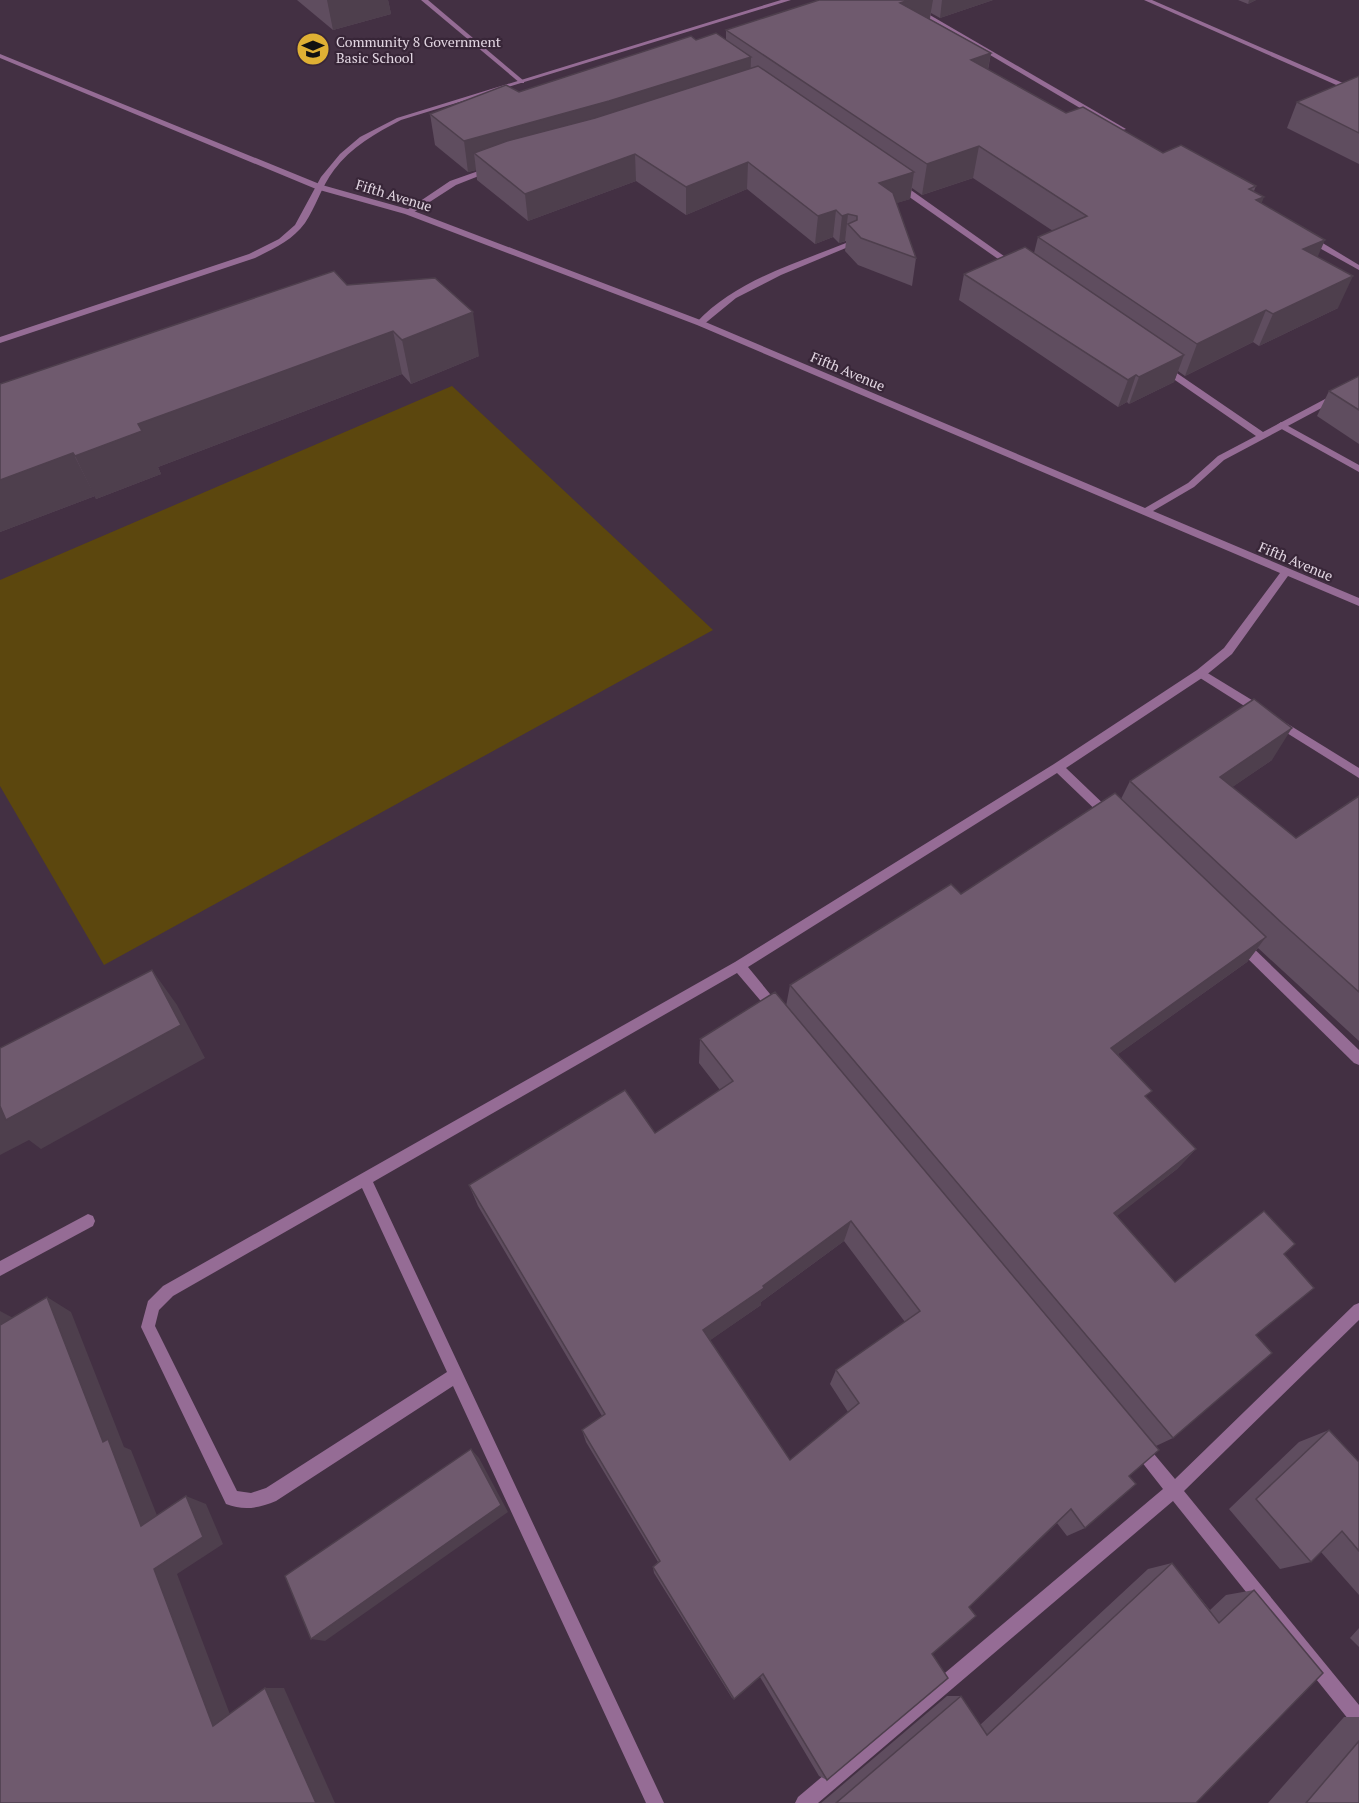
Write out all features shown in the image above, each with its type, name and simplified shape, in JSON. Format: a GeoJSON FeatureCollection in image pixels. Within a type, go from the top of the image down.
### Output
{"type":"FeatureCollection","features":[{"type":"Feature","properties":{"kind":"street"},"geometry":{"type":"LineString","coordinates":[[424,0],[522,82]]}},
{"type":"Feature","properties":{"kind":"street"},"geometry":{"type":"LineString","coordinates":[[0,340],[252,256],[282,241],[300,225],[319,187],[347,149],[374,130],[399,119],[788,0]]}},
{"type":"Feature","properties":{"kind":"street"},"geometry":{"type":"LineString","coordinates":[[900,0],[1125,131]]}},
{"type":"Feature","properties":{"kind":"street"},"geometry":{"type":"LineString","coordinates":[[1148,0],[1359,93]]}},
{"type":"Feature","properties":{"kind":"street"},"geometry":{"type":"LineString","coordinates":[[680,34],[690,41]]}},
{"type":"Feature","properties":{"kind":"street","name":"Fifth Avenue"},"geometry":{"type":"LineString","coordinates":[[0,56],[319,187],[408,212],[700,323],[1359,602]]}},
{"type":"Feature","properties":{"kind":"street"},"geometry":{"type":"LineString","coordinates":[[408,212],[453,183],[496,167]]}},
{"type":"Feature","properties":{"kind":"street"},"geometry":{"type":"LineString","coordinates":[[886,177],[1024,272]]}},
{"type":"Feature","properties":{"kind":"street"},"geometry":{"type":"LineString","coordinates":[[1298,232],[1359,268]]}},
{"type":"Feature","properties":{"kind":"street"},"geometry":{"type":"LineString","coordinates":[[700,323],[733,296],[778,273],[849,245]]}},
{"type":"Feature","properties":{"kind":"street"},"geometry":{"type":"LineString","coordinates":[[1153,361],[1261,435]]}},
{"type":"Feature","properties":{"kind":"street"},"geometry":{"type":"LineString","coordinates":[[1144,512],[1191,485],[1221,458],[1359,384]]}},
{"type":"Feature","properties":{"kind":"street"},"geometry":{"type":"LineString","coordinates":[[1281,425],[1359,470]]}},
{"type":"Feature","properties":{"kind":"street"},"geometry":{"type":"LineString","coordinates":[[456,1375],[270,1495],[250,1501],[232,1498],[148,1327],[153,1306],[168,1291],[739,966],[1058,767],[1201,673],[1227,651],[1286,572]]}},
{"type":"Feature","properties":{"kind":"street"},"geometry":{"type":"LineString","coordinates":[[1201,673],[1359,774]]}},
{"type":"Feature","properties":{"kind":"street"},"geometry":{"type":"LineString","coordinates":[[1058,767],[1118,825]]}},
{"type":"Feature","properties":{"kind":"street"},"geometry":{"type":"LineString","coordinates":[[1230,934],[1359,1059]]}},
{"type":"Feature","properties":{"kind":"street"},"geometry":{"type":"LineString","coordinates":[[739,966],[785,1021]]}},
{"type":"Feature","properties":{"kind":"street"},"geometry":{"type":"LineString","coordinates":[[364,1178],[655,1803]]}},
{"type":"Feature","properties":{"kind":"street"},"geometry":{"type":"LineString","coordinates":[[0,1269],[88,1221]]}},
{"type":"Feature","properties":{"kind":"street"},"geometry":{"type":"LineString","coordinates":[[804,1803],[1174,1490],[1359,1310]]}},
{"type":"Feature","properties":{"kind":"street"},"geometry":{"type":"LineString","coordinates":[[1128,1435],[1359,1719]]}},
{"type":"Feature","properties":{"kind":"shaded area"},"geometry":{"type":"Polygon","coordinates":[[[452,386],[713,630],[104,965],[0,786],[0,580],[452,386]]]}},
{"type":"Feature","properties":{"kind":"building"},"geometry":{"type":"Polygon","coordinates":[[[819,0],[909,0],[900,3],[991,53],[971,60],[1066,113],[1083,107],[1163,153],[1181,145],[1256,186],[1249,189],[1264,197],[1256,200],[1325,240],[1303,249],[1353,276],[1273,314],[1266,310],[1197,344],[1038,237],[1087,216],[979,146],[927,164],[726,30],[819,0]]]}},
{"type":"Feature","properties":{"kind":"building"},"geometry":{"type":"Polygon","coordinates":[[[716,33],[751,57],[609,101],[464,141],[430,114],[506,85],[519,92],[691,36],[696,40],[716,33]]]}},
{"type":"Feature","properties":{"kind":"building"},"geometry":{"type":"Polygon","coordinates":[[[758,66],[914,172],[879,183],[893,193],[916,258],[861,238],[848,224],[857,220],[857,216],[848,214],[842,216],[836,210],[818,216],[748,162],[686,187],[635,154],[525,194],[474,153],[507,141],[595,118],[758,66]]]}},
{"type":"Feature","properties":{"kind":"building"},"geometry":{"type":"Polygon","coordinates":[[[1359,76],[1359,133],[1297,102],[1359,76]]]}},
{"type":"Feature","properties":{"kind":"building"},"geometry":{"type":"Polygon","coordinates":[[[1025,247],[1184,355],[1128,380],[964,274],[1025,247]]]}},
{"type":"Feature","properties":{"kind":"building"},"geometry":{"type":"Polygon","coordinates":[[[334,271],[347,285],[435,278],[473,312],[402,340],[393,331],[138,424],[142,431],[0,480],[0,384],[334,271]]]}},
{"type":"Feature","properties":{"kind":"building"},"geometry":{"type":"Polygon","coordinates":[[[1359,376],[1359,410],[1329,391],[1359,376]]]}},
{"type":"Feature","properties":{"kind":"building"},"geometry":{"type":"Polygon","coordinates":[[[1254,699],[1292,728],[1220,777],[1296,838],[1359,796],[1359,992],[1130,781],[1254,699]]]}},
{"type":"Feature","properties":{"kind":"building"},"geometry":{"type":"Polygon","coordinates":[[[1115,793],[1266,937],[1111,1048],[1152,1091],[1145,1096],[1196,1149],[1114,1213],[1175,1282],[1264,1211],[1295,1244],[1284,1254],[1314,1288],[1256,1335],[1272,1353],[1173,1438],[790,985],[951,884],[961,894],[1115,793]]]}},
{"type":"Feature","properties":{"kind":"building"},"geometry":{"type":"Polygon","coordinates":[[[152,970],[181,1025],[6,1120],[0,1106],[0,1048],[152,970]]]}},
{"type":"Feature","properties":{"kind":"building"},"geometry":{"type":"Polygon","coordinates":[[[775,992],[1159,1450],[1129,1476],[1136,1484],[1085,1528],[1071,1509],[969,1607],[976,1616],[932,1654],[948,1678],[827,1780],[763,1674],[734,1699],[653,1567],[660,1561],[582,1430],[605,1414],[469,1185],[625,1090],[655,1133],[733,1081],[700,1039],[775,992]],[[851,1221],[763,1286],[764,1288],[703,1330],[790,1460],[859,1403],[836,1370],[920,1311],[851,1221]]]}},
{"type":"Feature","properties":{"kind":"building"},"geometry":{"type":"Polygon","coordinates":[[[47,1297],[103,1442],[108,1439],[141,1526],[186,1496],[203,1537],[154,1569],[213,1726],[265,1688],[316,1803],[0,1803],[0,1325],[47,1297]]]}},
{"type":"Feature","properties":{"kind":"building"},"geometry":{"type":"Polygon","coordinates":[[[1329,1430],[1359,1462],[1359,1551],[1342,1531],[1311,1562],[1256,1499],[1329,1430]]]}},
{"type":"Feature","properties":{"kind":"building"},"geometry":{"type":"Polygon","coordinates":[[[471,1449],[501,1505],[311,1639],[285,1576],[471,1449]]]}},
{"type":"Feature","properties":{"kind":"building"},"geometry":{"type":"Polygon","coordinates":[[[1172,1563],[1219,1623],[1254,1590],[1323,1673],[1196,1803],[836,1803],[961,1696],[987,1735],[1172,1563]]]}},
{"type":"Feature","properties":{"kind":"building"},"geometry":{"type":"Polygon","coordinates":[[[1359,1741],[1359,1803],[1306,1803],[1359,1741]]]}},
{"type":"Feature","properties":{"kind":"place","name":"Community 8 Government Basic School"},"geometry":{"type":"Point","coordinates":[313,49]}}]}
